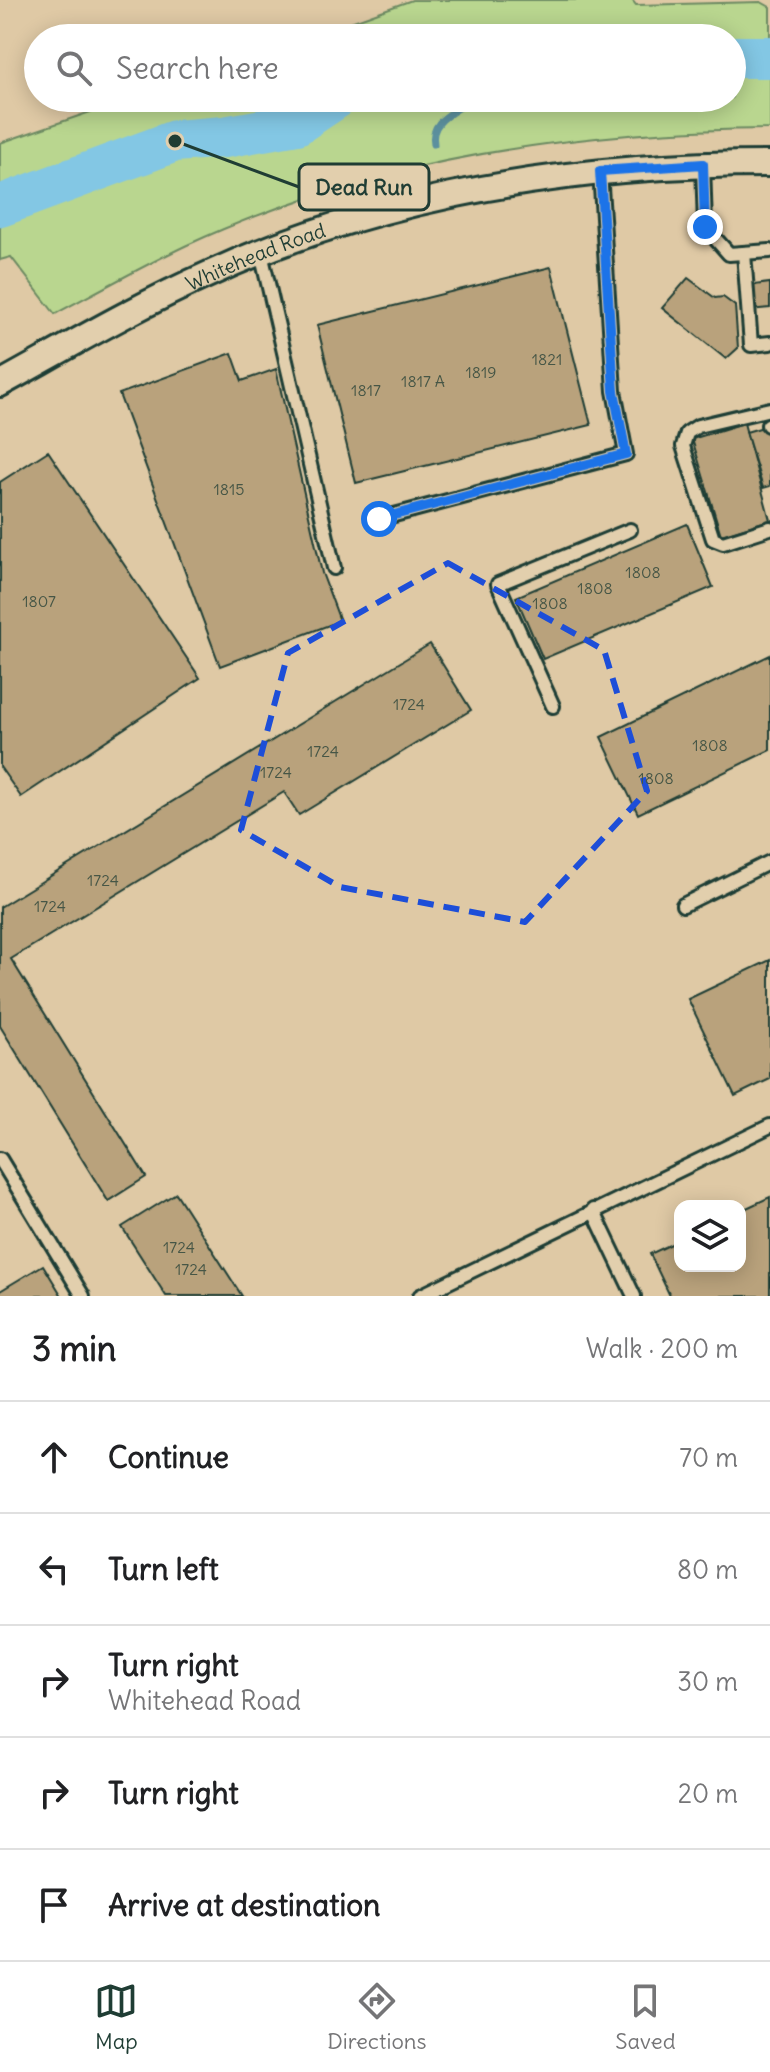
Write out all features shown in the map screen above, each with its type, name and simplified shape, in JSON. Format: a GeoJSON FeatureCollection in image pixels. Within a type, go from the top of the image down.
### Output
{"type":"FeatureCollection","features":[{"type":"Feature","properties":{"kind":"street","name":"Whitehead Road"},"geometry":{"type":"LineString","coordinates":[[0,384],[138,308],[261,253],[382,213],[471,190],[600,171],[703,164],[770,164]]}},
{"type":"Feature","properties":{"kind":"lane"},"geometry":{"type":"LineString","coordinates":[[703,164],[705,227],[729,254],[770,251]]}},
{"type":"Feature","properties":{"kind":"lane"},"geometry":{"type":"LineString","coordinates":[[379,519],[626,454],[614,391],[600,171]]}},
{"type":"Feature","properties":{"kind":"lane"},"geometry":{"type":"LineString","coordinates":[[261,253],[334,568]]}},
{"type":"Feature","properties":{"kind":"lane"},"geometry":{"type":"LineString","coordinates":[[744,253],[751,345],[770,343]]}},
{"type":"Feature","properties":{"kind":"lane"},"geometry":{"type":"LineString","coordinates":[[770,409],[698,426],[687,433],[683,446],[713,539],[723,543],[770,528]]}},
{"type":"Feature","properties":{"kind":"lane"},"geometry":{"type":"LineString","coordinates":[[553,706],[498,584],[630,530]]}},
{"type":"Feature","properties":{"kind":"lane"},"geometry":{"type":"LineString","coordinates":[[683,905],[770,862]]}},
{"type":"Feature","properties":{"kind":"lane"},"geometry":{"type":"LineString","coordinates":[[420,1296],[770,1126]]}},
{"type":"Feature","properties":{"kind":"lane"},"geometry":{"type":"LineString","coordinates":[[0,1159],[83,1296]]}},
{"type":"Feature","properties":{"kind":"lane"},"geometry":{"type":"LineString","coordinates":[[593,1210],[634,1296]]}},
{"type":"Feature","properties":{"kind":"highlighted area"},"geometry":{"type":"Polygon","coordinates":[[[448,563],[604,650],[647,791],[525,922],[340,887],[241,830],[288,653],[448,563]]]}},
{"type":"Feature","properties":{"kind":"green space"},"geometry":{"type":"Polygon","coordinates":[[[412,0],[632,0],[636,5],[761,2],[770,7],[770,129],[620,136],[545,144],[398,172],[325,192],[254,217],[185,246],[55,314],[11,257],[0,260],[0,143],[90,112],[746,112],[746,24],[345,24],[412,0]]]}},
{"type":"Feature","properties":{"kind":"building"},"geometry":{"type":"Polygon","coordinates":[[[551,267],[591,425],[356,483],[317,325],[551,267]]]}},
{"type":"Feature","properties":{"kind":"building"},"geometry":{"type":"Polygon","coordinates":[[[688,278],[715,298],[723,297],[735,306],[738,348],[726,359],[662,308],[688,278]]]}},
{"type":"Feature","properties":{"kind":"building"},"geometry":{"type":"Polygon","coordinates":[[[770,283],[770,308],[749,310],[746,286],[770,283]]]}},
{"type":"Feature","properties":{"kind":"building"},"geometry":{"type":"Polygon","coordinates":[[[232,353],[242,381],[276,369],[322,573],[340,621],[220,666],[119,394],[232,353]]]}},
{"type":"Feature","properties":{"kind":"building"},"geometry":{"type":"Polygon","coordinates":[[[744,423],[770,520],[721,535],[692,439],[744,423]]]}},
{"type":"Feature","properties":{"kind":"building"},"geometry":{"type":"Polygon","coordinates":[[[770,425],[770,486],[763,488],[746,432],[770,425]]]}},
{"type":"Feature","properties":{"kind":"building"},"geometry":{"type":"Polygon","coordinates":[[[48,451],[200,678],[21,797],[0,767],[0,482],[48,451]]]}},
{"type":"Feature","properties":{"kind":"building"},"geometry":{"type":"Polygon","coordinates":[[[687,524],[713,587],[543,659],[516,597],[687,524]]]}},
{"type":"Feature","properties":{"kind":"building"},"geometry":{"type":"Polygon","coordinates":[[[430,644],[471,710],[299,815],[284,792],[11,959],[146,1177],[108,1201],[0,1026],[0,907],[430,644]]]}},
{"type":"Feature","properties":{"kind":"building"},"geometry":{"type":"Polygon","coordinates":[[[770,655],[770,750],[638,814],[601,737],[770,655]]]}},
{"type":"Feature","properties":{"kind":"building"},"geometry":{"type":"Polygon","coordinates":[[[770,960],[770,1079],[735,1096],[688,999],[770,960]]]}},
{"type":"Feature","properties":{"kind":"building"},"geometry":{"type":"Polygon","coordinates":[[[176,1193],[242,1296],[166,1296],[122,1227],[176,1193]]]}},
{"type":"Feature","properties":{"kind":"building"},"geometry":{"type":"Polygon","coordinates":[[[770,1197],[770,1296],[670,1296],[650,1254],[674,1243],[674,1272],[746,1272],[746,1208],[770,1197]]]}},
{"type":"Feature","properties":{"kind":"building"},"geometry":{"type":"Polygon","coordinates":[[[43,1265],[62,1296],[0,1296],[0,1291],[43,1265]]]}},
{"type":"Feature","properties":{"kind":"waterway"},"geometry":{"type":"LineString","coordinates":[[746,57],[770,57]]}},
{"type":"Feature","properties":{"kind":"waterway"},"geometry":{"type":"LineString","coordinates":[[0,206],[175,141],[224,137],[297,124],[315,112]]}},
{"type":"Feature","properties":{"kind":"waterway"},"geometry":{"type":"LineString","coordinates":[[434,144],[436,128],[453,112]]}},
{"type":"Feature","properties":{"kind":"place","name":"Dead Run"},"geometry":{"type":"Point","coordinates":[175,141]}},
{"type":"Feature","properties":{"kind":"route"},"geometry":{"type":"LineString","coordinates":[[379,519],[626,454],[614,391],[600,171],[703,164],[705,227]]}}]}
